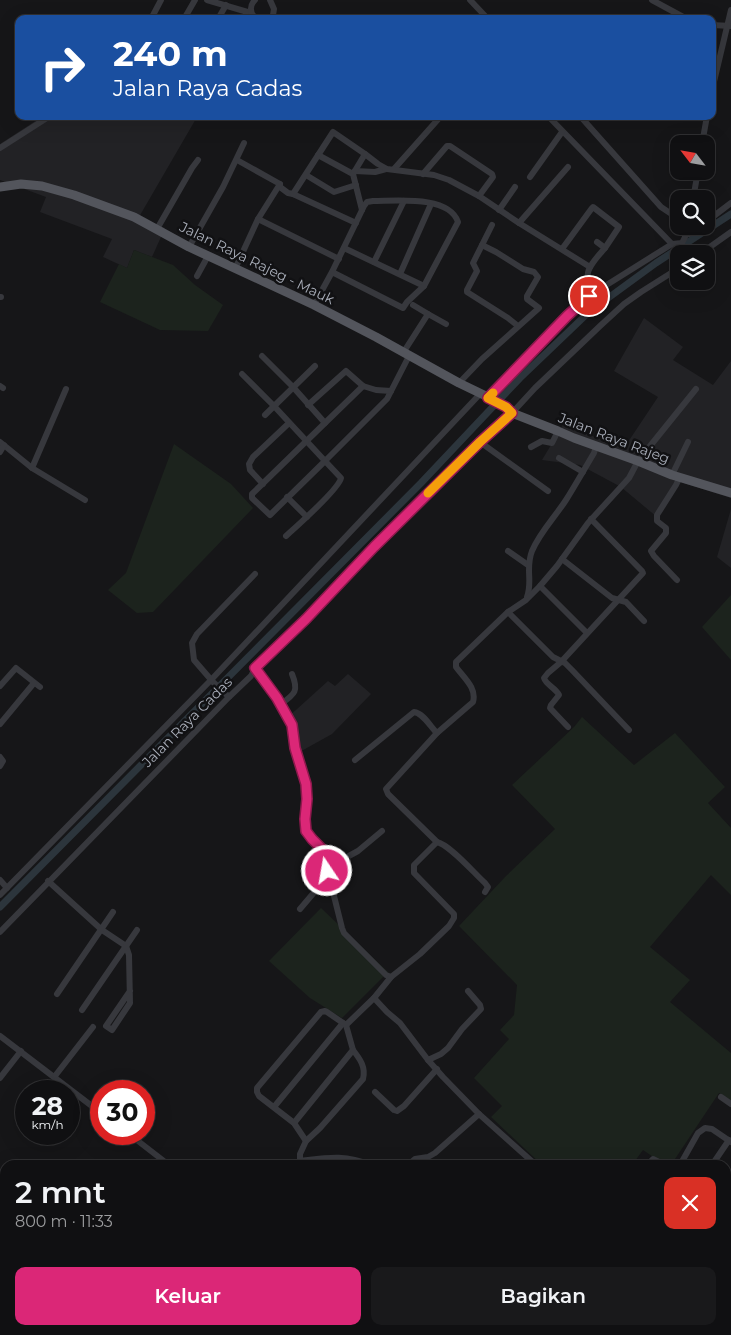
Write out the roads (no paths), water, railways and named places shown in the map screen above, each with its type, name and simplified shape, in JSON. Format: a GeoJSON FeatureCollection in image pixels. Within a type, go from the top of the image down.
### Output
{"type":"FeatureCollection","features":[{"type":"Feature","properties":{"kind":"main road","name":"Jalan Raya Rajeg - Mauk"},"geometry":{"type":"LineString","coordinates":[[0,187],[21,184],[42,186],[74,195],[134,218],[189,247],[314,305],[487,397]]}},
{"type":"Feature","properties":{"kind":"main road","name":"Jalan Raya Rajeg"},"geometry":{"type":"LineString","coordinates":[[487,397],[509,410],[574,438],[676,476],[731,493]]}},
{"type":"Feature","properties":{"kind":"street"},"geometry":{"type":"LineString","coordinates":[[153,15],[161,0]]}},
{"type":"Feature","properties":{"kind":"street"},"geometry":{"type":"LineString","coordinates":[[186,15],[195,0]]}},
{"type":"Feature","properties":{"kind":"street"},"geometry":{"type":"LineString","coordinates":[[207,0],[226,5],[248,15]]}},
{"type":"Feature","properties":{"kind":"street"},"geometry":{"type":"LineString","coordinates":[[253,15],[251,6],[255,0]]}},
{"type":"Feature","properties":{"kind":"street"},"geometry":{"type":"LineString","coordinates":[[270,0],[274,5],[273,15]]}},
{"type":"Feature","properties":{"kind":"street"},"geometry":{"type":"LineString","coordinates":[[470,0],[484,15]]}},
{"type":"Feature","properties":{"kind":"street"},"geometry":{"type":"LineString","coordinates":[[652,0],[680,15]]}},
{"type":"Feature","properties":{"kind":"street"},"geometry":{"type":"LineString","coordinates":[[220,15],[226,5]]}},
{"type":"Feature","properties":{"kind":"street"},"geometry":{"type":"LineString","coordinates":[[716,75],[729,27],[731,10]]}},
{"type":"Feature","properties":{"kind":"street"},"geometry":{"type":"LineString","coordinates":[[716,25],[729,27]]}},
{"type":"Feature","properties":{"kind":"street"},"geometry":{"type":"LineString","coordinates":[[0,148],[44,120]]}},
{"type":"Feature","properties":{"kind":"street"},"geometry":{"type":"LineString","coordinates":[[318,154],[354,173],[391,169],[438,120]]}},
{"type":"Feature","properties":{"kind":"street"},"geometry":{"type":"LineString","coordinates":[[552,120],[672,244]]}},
{"type":"Feature","properties":{"kind":"street"},"geometry":{"type":"LineString","coordinates":[[584,120],[661,207],[670,213]]}},
{"type":"Feature","properties":{"kind":"street"},"geometry":{"type":"LineString","coordinates":[[704,135],[706,120]]}},
{"type":"Feature","properties":{"kind":"street"},"geometry":{"type":"LineString","coordinates":[[292,194],[333,132],[378,164],[391,169],[434,175],[449,180],[479,196],[590,267]]}},
{"type":"Feature","properties":{"kind":"street"},"geometry":{"type":"LineString","coordinates":[[530,177],[562,132]]}},
{"type":"Feature","properties":{"kind":"street"},"geometry":{"type":"LineString","coordinates":[[189,247],[217,199],[244,143]]}},
{"type":"Feature","properties":{"kind":"street"},"geometry":{"type":"LineString","coordinates":[[423,174],[447,146],[450,146],[493,175],[479,196]]}},
{"type":"Feature","properties":{"kind":"street"},"geometry":{"type":"LineString","coordinates":[[362,210],[354,173],[365,154]]}},
{"type":"Feature","properties":{"kind":"street"},"geometry":{"type":"LineString","coordinates":[[157,229],[198,160]]}},
{"type":"Feature","properties":{"kind":"street"},"geometry":{"type":"LineString","coordinates":[[236,160],[280,184],[280,187],[288,193],[356,223]]}},
{"type":"Feature","properties":{"kind":"street"},"geometry":{"type":"LineString","coordinates":[[519,223],[568,167]]}},
{"type":"Feature","properties":{"kind":"street"},"geometry":{"type":"LineString","coordinates":[[306,175],[334,192],[356,185]]}},
{"type":"Feature","properties":{"kind":"street"},"geometry":{"type":"LineString","coordinates":[[235,269],[258,219],[280,184]]}},
{"type":"Feature","properties":{"kind":"street"},"geometry":{"type":"LineString","coordinates":[[499,210],[515,187]]}},
{"type":"Feature","properties":{"kind":"street"},"geometry":{"type":"LineString","coordinates":[[314,305],[365,204],[373,201],[420,201],[448,210],[456,217],[458,222],[424,286],[403,308],[332,272]]}},
{"type":"Feature","properties":{"kind":"street"},"geometry":{"type":"LineString","coordinates":[[374,262],[404,201]]}},
{"type":"Feature","properties":{"kind":"street"},"geometry":{"type":"LineString","coordinates":[[715,215],[731,203]]}},
{"type":"Feature","properties":{"kind":"street"},"geometry":{"type":"LineString","coordinates":[[400,274],[431,204]]}},
{"type":"Feature","properties":{"kind":"street"},"geometry":{"type":"LineString","coordinates":[[562,249],[593,207],[619,227],[588,272],[588,276],[598,290]]}},
{"type":"Feature","properties":{"kind":"street"},"geometry":{"type":"LineString","coordinates":[[258,219],[338,259]]}},
{"type":"Feature","properties":{"kind":"street"},"geometry":{"type":"LineString","coordinates":[[492,225],[474,263],[477,271],[467,292],[518,326]]}},
{"type":"Feature","properties":{"kind":"street"},"geometry":{"type":"LineString","coordinates":[[713,245],[731,232]]}},
{"type":"Feature","properties":{"kind":"street"},"geometry":{"type":"LineString","coordinates":[[0,895],[212,681],[567,316],[589,296],[672,244],[679,244],[688,235]]}},
{"type":"Feature","properties":{"kind":"street"},"geometry":{"type":"LineString","coordinates":[[597,242],[604,248]]}},
{"type":"Feature","properties":{"kind":"street"},"geometry":{"type":"LineString","coordinates":[[459,383],[482,359],[539,308],[527,299],[538,278],[537,275],[482,245]]}},
{"type":"Feature","properties":{"kind":"street"},"geometry":{"type":"LineString","coordinates":[[344,248],[424,286]]}},
{"type":"Feature","properties":{"kind":"street"},"geometry":{"type":"LineString","coordinates":[[197,276],[208,256]]}},
{"type":"Feature","properties":{"kind":"street","name":"Jalan Raya Cadas"},"geometry":{"type":"LineString","coordinates":[[0,932],[226,694],[251,676],[255,668],[306,619],[509,410],[624,304],[670,274]]}},
{"type":"Feature","properties":{"kind":"street"},"geometry":{"type":"LineString","coordinates":[[413,305],[446,324]]}},
{"type":"Feature","properties":{"kind":"street"},"geometry":{"type":"LineString","coordinates":[[363,386],[252,496],[269,514],[383,404],[392,391],[406,354],[428,314]]}},
{"type":"Feature","properties":{"kind":"street"},"geometry":{"type":"LineString","coordinates":[[262,356],[294,387],[325,423]]}},
{"type":"Feature","properties":{"kind":"street"},"geometry":{"type":"LineString","coordinates":[[265,415],[315,366]]}},
{"type":"Feature","properties":{"kind":"street"},"geometry":{"type":"LineString","coordinates":[[308,405],[346,371],[363,386],[376,390],[392,391]]}},
{"type":"Feature","properties":{"kind":"street"},"geometry":{"type":"LineString","coordinates":[[242,374],[341,478],[340,482],[307,517],[286,536]]}},
{"type":"Feature","properties":{"kind":"street"},"geometry":{"type":"LineString","coordinates":[[32,468],[66,389]]}},
{"type":"Feature","properties":{"kind":"street"},"geometry":{"type":"LineString","coordinates":[[485,892],[488,887],[485,883],[443,843],[438,842],[388,794],[386,789],[437,733],[473,702],[474,690],[456,667],[456,662],[508,612],[526,600],[540,586],[591,519],[629,478],[638,461],[696,389]]}},
{"type":"Feature","properties":{"kind":"street"},"geometry":{"type":"LineString","coordinates":[[263,484],[250,470],[249,464],[289,422]]}},
{"type":"Feature","properties":{"kind":"street"},"geometry":{"type":"LineString","coordinates":[[531,447],[542,441],[552,443],[558,431]]}},
{"type":"Feature","properties":{"kind":"street"},"geometry":{"type":"LineString","coordinates":[[480,442],[548,492]]}},
{"type":"Feature","properties":{"kind":"street"},"geometry":{"type":"LineString","coordinates":[[677,580],[651,551],[666,532],[666,528],[657,520],[657,515],[676,485],[676,476],[688,442]]}},
{"type":"Feature","properties":{"kind":"street"},"geometry":{"type":"LineString","coordinates":[[0,452],[2,444],[32,468],[85,500]]}},
{"type":"Feature","properties":{"kind":"street"},"geometry":{"type":"LineString","coordinates":[[526,600],[530,588],[528,565],[533,549],[549,522],[566,500],[596,446]]}},
{"type":"Feature","properties":{"kind":"street"},"geometry":{"type":"LineString","coordinates":[[559,458],[583,472]]}},
{"type":"Feature","properties":{"kind":"street"},"geometry":{"type":"LineString","coordinates":[[287,497],[307,517]]}},
{"type":"Feature","properties":{"kind":"street"},"geometry":{"type":"LineString","coordinates":[[568,727],[550,708],[559,695],[544,680],[548,673],[561,662],[642,575],[642,570],[591,519]]}},
{"type":"Feature","properties":{"kind":"street"},"geometry":{"type":"LineString","coordinates":[[508,551],[528,565]]}},
{"type":"Feature","properties":{"kind":"street"},"geometry":{"type":"LineString","coordinates":[[562,559],[612,598],[626,602],[644,621]]}},
{"type":"Feature","properties":{"kind":"street"},"geometry":{"type":"LineString","coordinates":[[226,694],[194,660],[192,643],[255,574]]}},
{"type":"Feature","properties":{"kind":"street"},"geometry":{"type":"LineString","coordinates":[[540,586],[586,633]]}},
{"type":"Feature","properties":{"kind":"street"},"geometry":{"type":"LineString","coordinates":[[508,612],[553,657],[572,670],[629,730]]}},
{"type":"Feature","properties":{"kind":"street"},"geometry":{"type":"LineString","coordinates":[[0,686],[16,668],[37,685],[0,724]]}},
{"type":"Feature","properties":{"kind":"street"},"geometry":{"type":"LineString","coordinates":[[255,668],[281,704],[292,725],[295,748],[306,784],[306,831],[328,854],[330,863],[327,871],[328,876],[344,933],[386,975],[391,977]]}},
{"type":"Feature","properties":{"kind":"street"},"geometry":{"type":"LineString","coordinates":[[281,704],[295,693],[296,683],[292,674]]}},
{"type":"Feature","properties":{"kind":"street"},"geometry":{"type":"LineString","coordinates":[[355,760],[414,712],[420,714],[437,733]]}},
{"type":"Feature","properties":{"kind":"street"},"geometry":{"type":"LineString","coordinates":[[0,757],[3,762],[0,766]]}},
{"type":"Feature","properties":{"kind":"street"},"geometry":{"type":"LineString","coordinates":[[330,863],[348,857],[358,851],[382,831]]}},
{"type":"Feature","properties":{"kind":"street"},"geometry":{"type":"LineString","coordinates":[[274,1106],[345,1024],[374,998],[391,977],[420,954],[454,921],[454,914],[414,873],[413,869],[438,842]]}},
{"type":"Feature","properties":{"kind":"street"},"geometry":{"type":"LineString","coordinates":[[300,909],[328,876]]}},
{"type":"Feature","properties":{"kind":"street"},"geometry":{"type":"LineString","coordinates":[[0,880],[7,888]]}},
{"type":"Feature","properties":{"kind":"street"},"geometry":{"type":"LineString","coordinates":[[48,881],[102,930],[126,946],[129,955],[130,991],[130,1003],[112,1030],[106,1026],[130,991]]}},
{"type":"Feature","properties":{"kind":"street"},"geometry":{"type":"LineString","coordinates":[[57,994],[113,912]]}},
{"type":"Feature","properties":{"kind":"street"},"geometry":{"type":"LineString","coordinates":[[82,1010],[137,930]]}},
{"type":"Feature","properties":{"kind":"street"},"geometry":{"type":"LineString","coordinates":[[428,1060],[442,1054],[481,1009],[468,991]]}},
{"type":"Feature","properties":{"kind":"street"},"geometry":{"type":"LineString","coordinates":[[374,998],[400,1023],[428,1060],[479,1114],[530,1160]]}},
{"type":"Feature","properties":{"kind":"street"},"geometry":{"type":"LineString","coordinates":[[300,1160],[300,1154],[306,1142],[363,1079],[365,1071],[363,1064],[353,1050],[345,1024],[327,1012],[321,1012],[256,1090],[259,1096],[294,1123],[306,1142]]}},
{"type":"Feature","properties":{"kind":"street"},"geometry":{"type":"LineString","coordinates":[[54,1076],[93,1027]]}},
{"type":"Feature","properties":{"kind":"street"},"geometry":{"type":"LineString","coordinates":[[0,1036],[90,1104]]}},
{"type":"Feature","properties":{"kind":"street"},"geometry":{"type":"LineString","coordinates":[[294,1123],[353,1050]]}},
{"type":"Feature","properties":{"kind":"street"},"geometry":{"type":"LineString","coordinates":[[0,1078],[21,1051]]}},
{"type":"Feature","properties":{"kind":"street"},"geometry":{"type":"LineString","coordinates":[[375,1092],[394,1110],[400,1110],[437,1069]]}},
{"type":"Feature","properties":{"kind":"street"},"geometry":{"type":"LineString","coordinates":[[721,1097],[731,1104]]}},
{"type":"Feature","properties":{"kind":"street"},"geometry":{"type":"LineString","coordinates":[[414,1160],[428,1157],[434,1153],[479,1114]]}},
{"type":"Feature","properties":{"kind":"street"},"geometry":{"type":"LineString","coordinates":[[683,1160],[698,1133],[705,1128],[712,1129],[730,1141],[716,1160]]}},
{"type":"Feature","properties":{"kind":"street"},"geometry":{"type":"LineString","coordinates":[[143,1145],[163,1160]]}},
{"type":"Feature","properties":{"kind":"street"},"geometry":{"type":"LineString","coordinates":[[314,1160],[338,1157],[346,1160]]}},
{"type":"Feature","properties":{"kind":"waterway"},"geometry":{"type":"LineString","coordinates":[[0,907],[421,483],[520,378],[589,312],[656,263],[731,214]]}}]}
